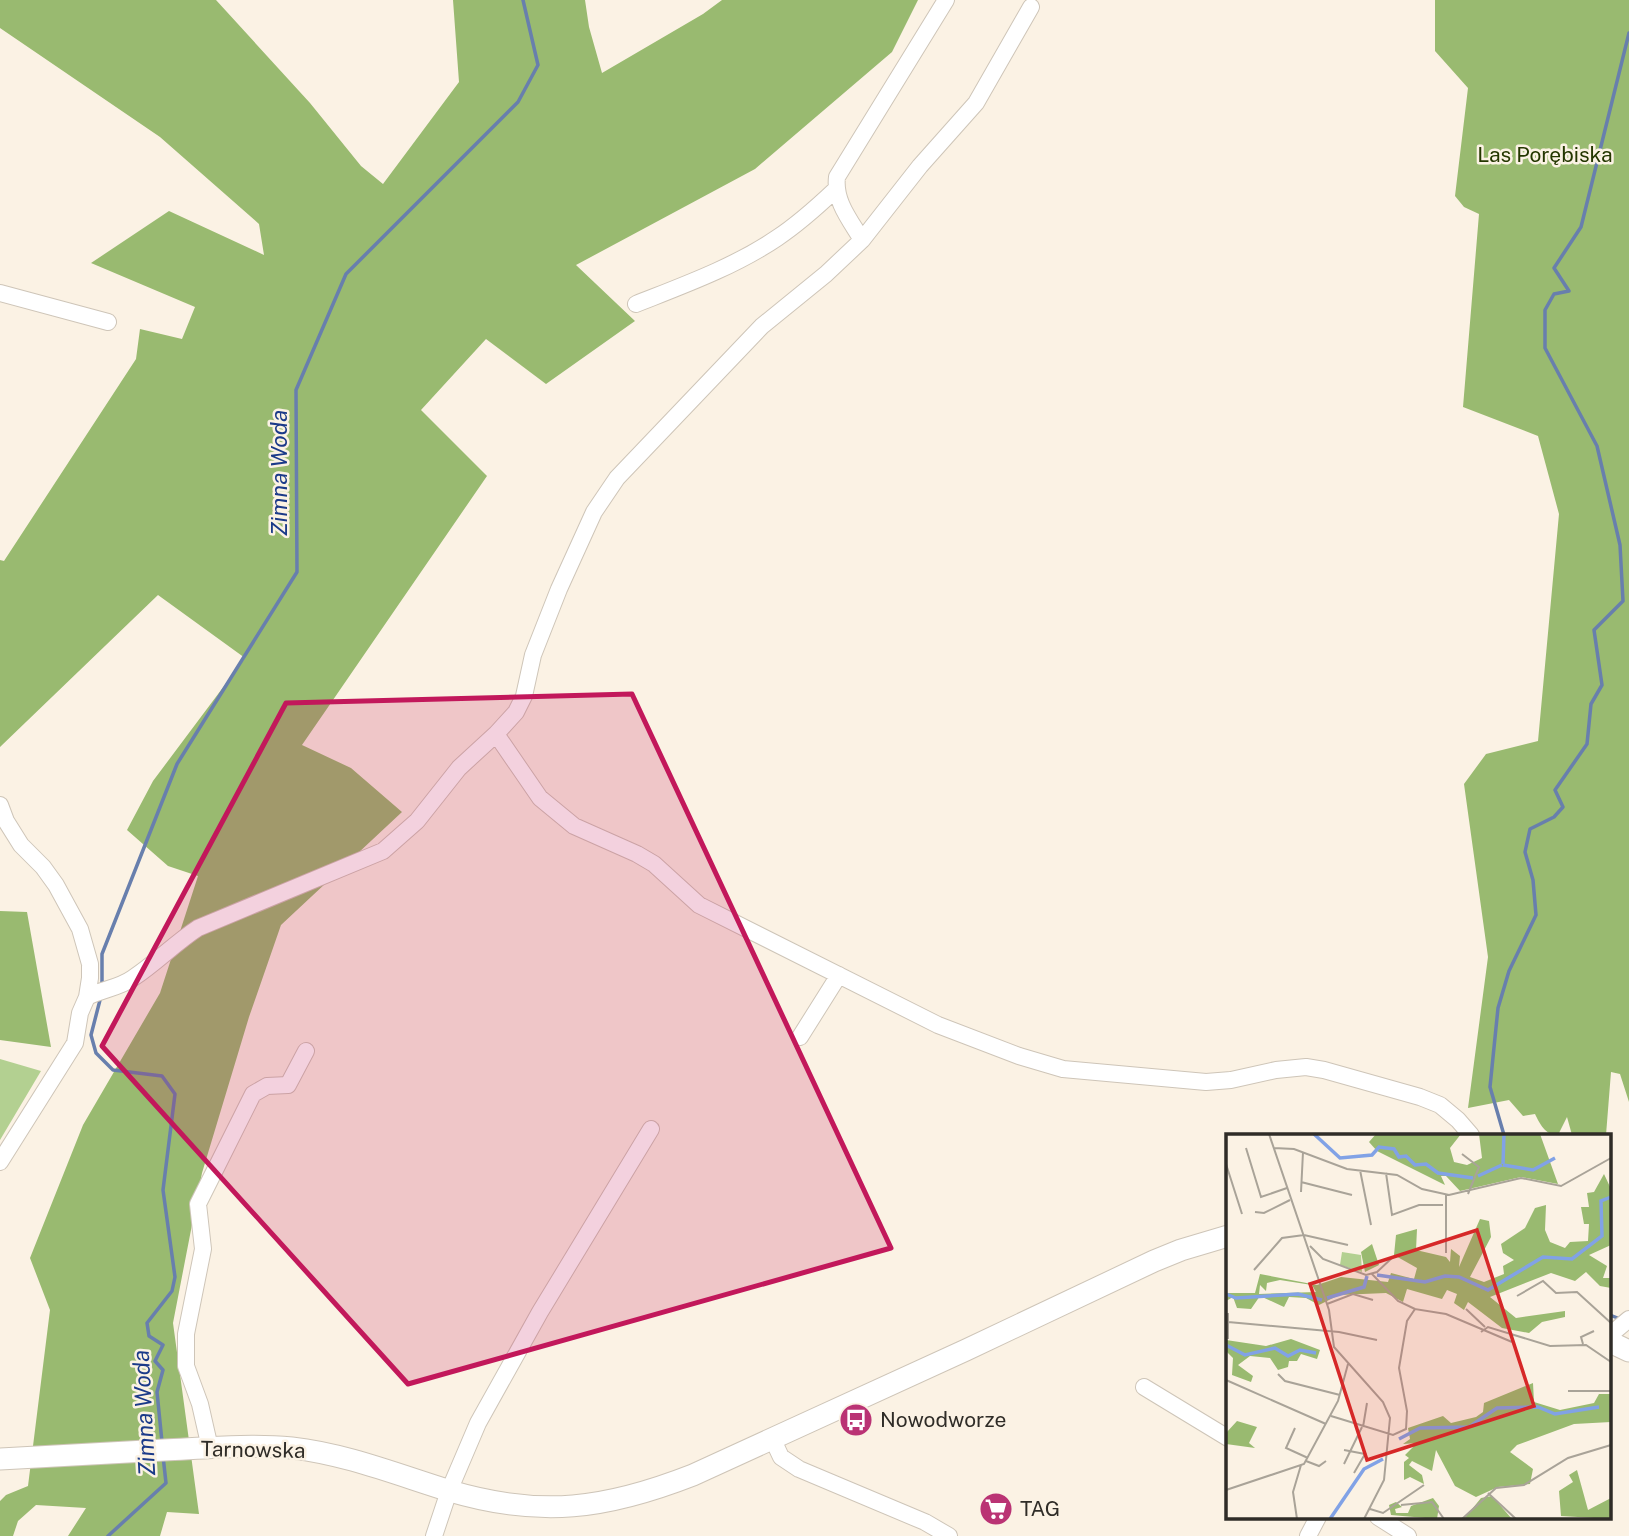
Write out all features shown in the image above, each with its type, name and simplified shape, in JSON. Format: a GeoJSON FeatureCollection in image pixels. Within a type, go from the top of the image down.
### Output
{"type":"FeatureCollection","features":[{"type":"Feature","properties":{"kind":"main road","name":"Tarnowska"},"geometry":{"type":"LineString","coordinates":[[0,1459],[269,1447],[314,1451],[508,1504],[540,1507],[589,1506],[633,1497],[693,1475],[1154,1261],[1226,1237]]}},
{"type":"Feature","properties":{"kind":"main road"},"geometry":{"type":"LineString","coordinates":[[1612,1343],[1629,1351]]}},
{"type":"Feature","properties":{"kind":"street"},"geometry":{"type":"LineString","coordinates":[[862,240],[841,205],[835,190],[836,177],[946,0]]}},
{"type":"Feature","properties":{"kind":"street"},"geometry":{"type":"LineString","coordinates":[[88,997],[134,978],[180,939],[198,928],[383,851],[417,821],[459,768],[516,712],[524,696],[533,654],[559,589],[594,512],[617,478],[762,326],[826,274],[862,240],[920,166],[976,103],[1031,7]]}},
{"type":"Feature","properties":{"kind":"street"},"geometry":{"type":"LineString","coordinates":[[636,303],[707,275],[776,239],[804,219],[835,190]]}},
{"type":"Feature","properties":{"kind":"street"},"geometry":{"type":"LineString","coordinates":[[0,293],[108,322]]}},
{"type":"Feature","properties":{"kind":"street"},"geometry":{"type":"LineString","coordinates":[[496,734],[540,798],[574,825],[654,864],[699,905],[938,1025],[1063,1069],[1206,1082],[1231,1080],[1276,1070],[1306,1067],[1324,1070],[1440,1105],[1470,1134]]}},
{"type":"Feature","properties":{"kind":"street"},"geometry":{"type":"LineString","coordinates":[[0,804],[6,821],[21,845],[57,885],[80,929],[90,964],[88,997],[80,1013],[75,1043],[0,1162]]}},
{"type":"Feature","properties":{"kind":"street"},"geometry":{"type":"LineString","coordinates":[[800,1037],[839,975]]}},
{"type":"Feature","properties":{"kind":"street"},"geometry":{"type":"LineString","coordinates":[[210,1448],[200,1404],[186,1366],[186,1334],[203,1249],[198,1203],[253,1094],[267,1086],[288,1085],[306,1051]]}},
{"type":"Feature","properties":{"kind":"street"},"geometry":{"type":"LineString","coordinates":[[434,1536],[449,1490],[478,1423],[651,1129]]}},
{"type":"Feature","properties":{"kind":"street"},"geometry":{"type":"LineString","coordinates":[[1612,1333],[1629,1320]]}},
{"type":"Feature","properties":{"kind":"street"},"geometry":{"type":"LineString","coordinates":[[1144,1387],[1226,1437]]}},
{"type":"Feature","properties":{"kind":"street"},"geometry":{"type":"LineString","coordinates":[[773,1440],[782,1457],[799,1469],[925,1522],[949,1536]]}},
{"type":"Feature","properties":{"kind":"street"},"geometry":{"type":"LineString","coordinates":[[1308,1536],[1317,1518]]}},
{"type":"Feature","properties":{"kind":"street"},"geometry":{"type":"LineString","coordinates":[[1380,1518],[1408,1536]]}},
{"type":"Feature","properties":{"kind":"highlighted area"},"geometry":{"type":"Polygon","coordinates":[[[632,694],[891,1248],[408,1384],[102,1046],[286,703],[632,694]]]}},
{"type":"Feature","properties":{"kind":"green space"},"geometry":{"type":"Polygon","coordinates":[[[0,0],[216,0],[310,103],[361,166],[383,184],[459,82],[453,0],[585,0],[589,27],[602,73],[722,0],[918,0],[892,52],[755,169],[576,265],[635,321],[546,384],[486,339],[421,410],[487,476],[302,745],[351,768],[402,812],[281,925],[249,1017],[202,1173],[173,1323],[199,1514],[167,1512],[160,1536],[68,1536],[86,1508],[36,1505],[18,1521],[13,1536],[0,1536],[0,1501],[6,1495],[28,1486],[50,1310],[30,1258],[83,1125],[160,993],[198,876],[168,866],[127,830],[153,781],[245,658],[158,595],[0,747],[0,560],[4,561],[136,359],[140,329],[182,339],[195,307],[91,263],[169,211],[264,255],[259,224],[160,137],[0,28],[0,0]]]}},
{"type":"Feature","properties":{"kind":"green space","name":"Las Porębiska"},"geometry":{"type":"Polygon","coordinates":[[[1435,0],[1629,0],[1629,1102],[1620,1074],[1611,1072],[1606,1134],[1572,1134],[1567,1117],[1558,1134],[1550,1133],[1535,1114],[1523,1116],[1509,1100],[1468,1108],[1488,957],[1464,784],[1486,754],[1538,741],[1559,514],[1538,436],[1463,407],[1479,214],[1464,207],[1455,196],[1468,88],[1435,51],[1435,0]]]}},
{"type":"Feature","properties":{"kind":"green space"},"geometry":{"type":"Polygon","coordinates":[[[0,911],[27,912],[51,1047],[0,1040],[0,911]]]}},
{"type":"Feature","properties":{"kind":"green space"},"geometry":{"type":"Polygon","coordinates":[[[0,1059],[41,1071],[0,1140],[0,1059]]]}},
{"type":"Feature","properties":{"kind":"waterway","name":"Zimna Woda"},"geometry":{"type":"LineString","coordinates":[[102,985],[102,954],[177,764],[297,572],[296,390],[346,274],[518,102],[538,65],[523,0]]}},
{"type":"Feature","properties":{"kind":"waterway"},"geometry":{"type":"LineString","coordinates":[[1504,1134],[1490,1087],[1498,1008],[1509,971],[1536,915],[1533,880],[1525,852],[1530,829],[1554,817],[1563,807],[1555,790],[1587,744],[1591,704],[1602,685],[1594,630],[1623,601],[1620,545],[1597,446],[1545,348],[1545,310],[1554,294],[1569,291],[1554,268],[1581,227],[1629,33]]}},
{"type":"Feature","properties":{"kind":"waterway","name":"Zimna Woda"},"geometry":{"type":"LineString","coordinates":[[100,1000],[91,1035],[96,1053],[113,1070],[162,1076],[175,1094],[163,1190],[175,1277],[172,1291],[147,1323],[149,1336],[163,1345],[155,1361],[163,1370],[157,1392],[162,1442]]}},
{"type":"Feature","properties":{"kind":"waterway"},"geometry":{"type":"LineString","coordinates":[[1612,1316],[1620,1319]]}},
{"type":"Feature","properties":{"kind":"waterway","name":"Zimna Woda"},"geometry":{"type":"LineString","coordinates":[[108,1536],[166,1483],[163,1456]]}},
{"type":"Feature","properties":{"kind":"place","name":"Nowodworze"},"geometry":{"type":"Point","coordinates":[856,1420]}},
{"type":"Feature","properties":{"kind":"place","name":"TAG"},"geometry":{"type":"Point","coordinates":[996,1509]}}]}
